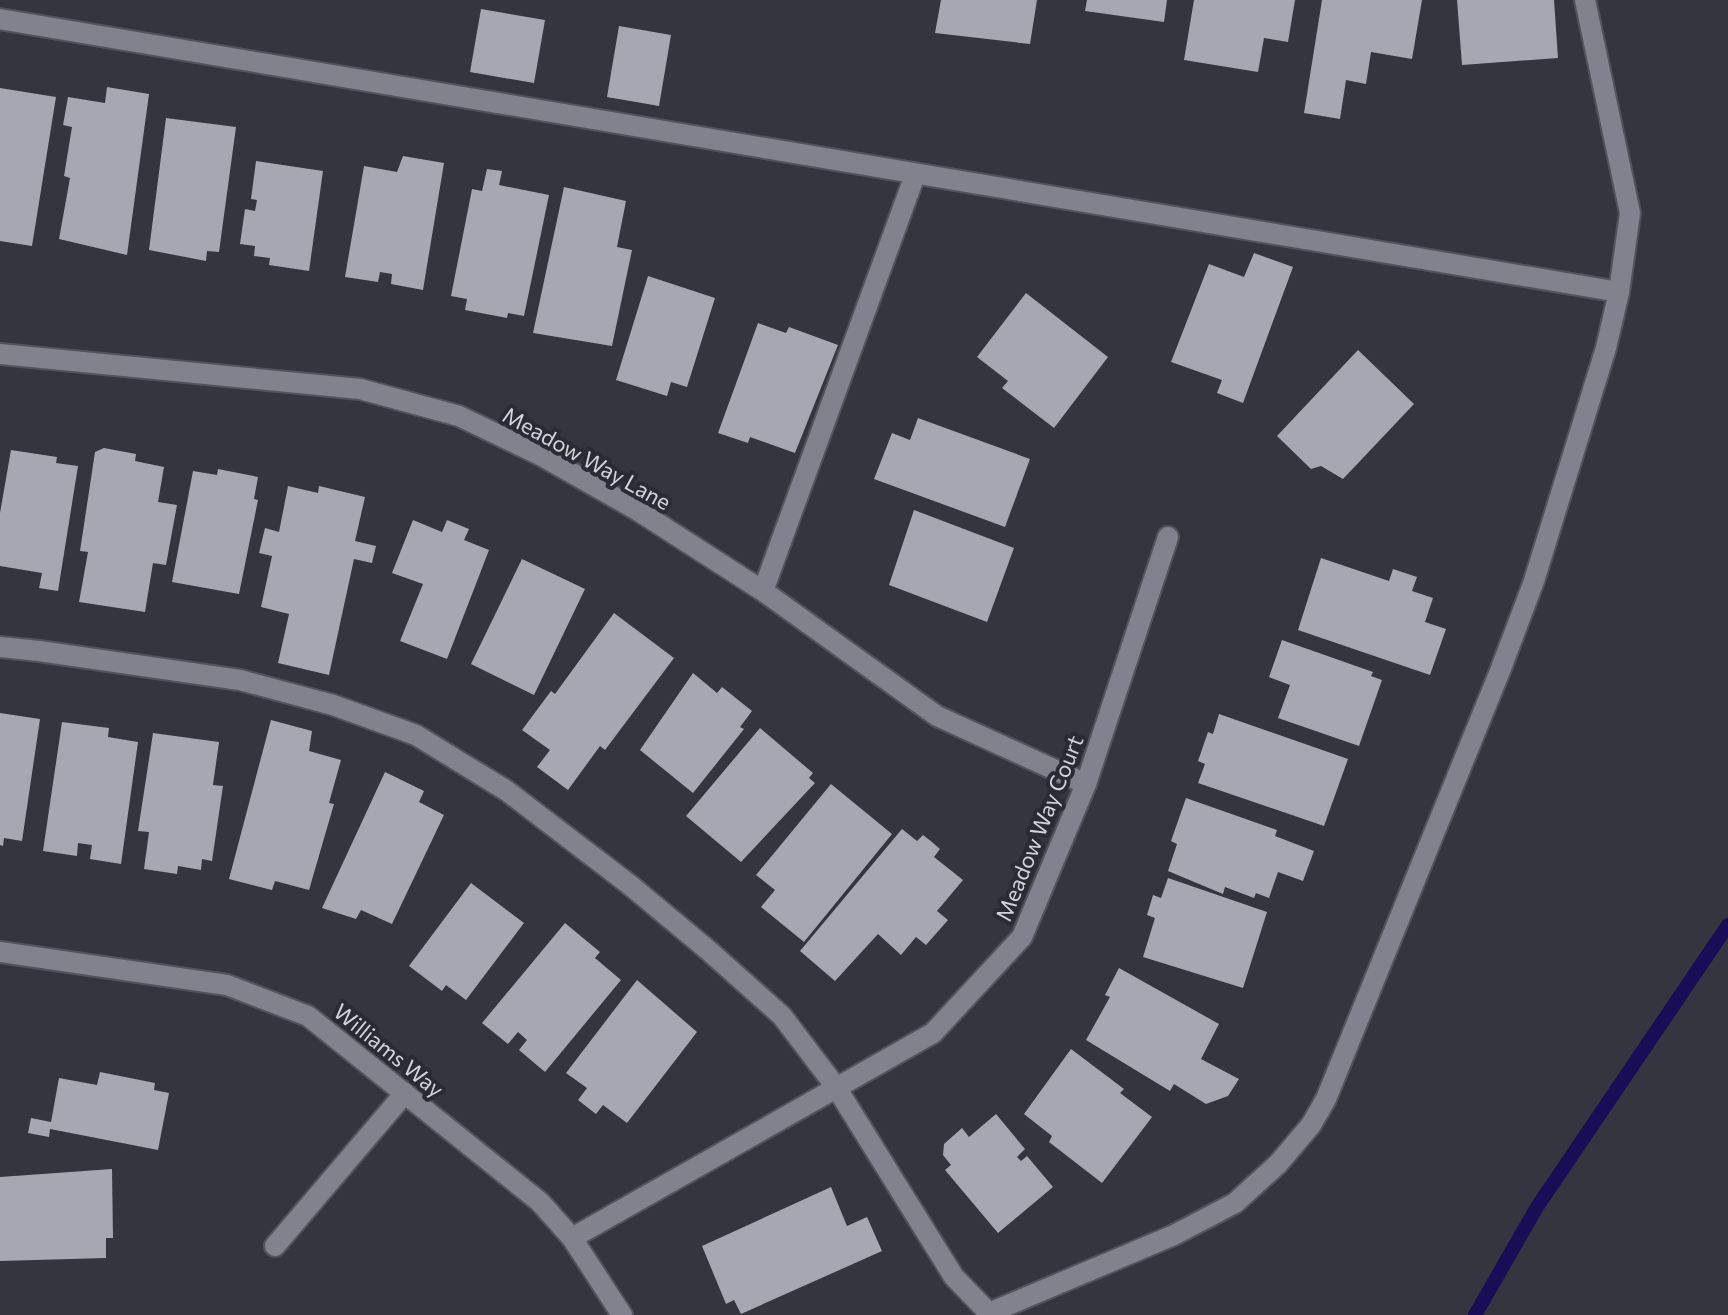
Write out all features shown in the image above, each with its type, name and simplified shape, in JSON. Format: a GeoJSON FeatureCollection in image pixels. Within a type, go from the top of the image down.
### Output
{"type":"FeatureCollection","features":[{"type":"Feature","properties":{"kind":"street"},"geometry":{"type":"LineString","coordinates":[[0,647],[240,680],[333,705],[416,735],[507,791],[630,885],[782,1016],[836,1087],[954,1277],[988,1314],[1174,1235],[1235,1203],[1278,1164],[1311,1125],[1326,1099],[1534,581],[1606,348],[1619,292],[1630,213],[1585,0]]}},
{"type":"Feature","properties":{"kind":"street"},"geometry":{"type":"LineString","coordinates":[[0,19],[1619,292]]}},
{"type":"Feature","properties":{"kind":"street"},"geometry":{"type":"LineString","coordinates":[[763,591],[915,175]]}},
{"type":"Feature","properties":{"kind":"street","name":"Meadow Way Lane"},"geometry":{"type":"LineString","coordinates":[[0,354],[360,389],[459,416],[542,456],[637,510],[763,591],[937,716],[1086,784]]}},
{"type":"Feature","properties":{"kind":"street","name":"Meadow Way Court"},"geometry":{"type":"LineString","coordinates":[[572,1238],[933,1033],[1022,937],[1086,784],[1168,537]]}},
{"type":"Feature","properties":{"kind":"street","name":"Williams Way"},"geometry":{"type":"LineString","coordinates":[[0,952],[227,985],[308,1016],[540,1202],[572,1238],[622,1315]]}},
{"type":"Feature","properties":{"kind":"street"},"geometry":{"type":"LineString","coordinates":[[275,1246],[405,1093]]}},
{"type":"Feature","properties":{"kind":"building"},"geometry":{"type":"Polygon","coordinates":[[[941,0],[1037,0],[1030,44],[935,33],[941,0]]]}},
{"type":"Feature","properties":{"kind":"building"},"geometry":{"type":"Polygon","coordinates":[[[1087,0],[1167,0],[1164,22],[1085,11],[1087,0]]]}},
{"type":"Feature","properties":{"kind":"building"},"geometry":{"type":"Polygon","coordinates":[[[1194,0],[1295,0],[1288,42],[1264,38],[1258,72],[1184,60],[1194,0]]]}},
{"type":"Feature","properties":{"kind":"building"},"geometry":{"type":"Polygon","coordinates":[[[1322,0],[1422,0],[1412,59],[1371,52],[1366,84],[1346,80],[1340,119],[1304,113],[1322,0]]]}},
{"type":"Feature","properties":{"kind":"building"},"geometry":{"type":"Polygon","coordinates":[[[1457,0],[1554,0],[1558,58],[1462,65],[1457,0]]]}},
{"type":"Feature","properties":{"kind":"building"},"geometry":{"type":"Polygon","coordinates":[[[481,9],[545,20],[534,83],[470,72],[481,9]]]}},
{"type":"Feature","properties":{"kind":"building"},"geometry":{"type":"Polygon","coordinates":[[[619,26],[671,35],[659,106],[607,97],[619,26]]]}},
{"type":"Feature","properties":{"kind":"building"},"geometry":{"type":"Polygon","coordinates":[[[107,87],[149,94],[127,255],[59,239],[70,178],[64,176],[72,127],[63,125],[68,97],[105,103],[107,87]]]}},
{"type":"Feature","properties":{"kind":"building"},"geometry":{"type":"Polygon","coordinates":[[[0,88],[56,97],[32,246],[0,241],[0,88]]]}},
{"type":"Feature","properties":{"kind":"building"},"geometry":{"type":"Polygon","coordinates":[[[166,118],[236,127],[219,252],[207,251],[206,261],[149,250],[166,118]]]}},
{"type":"Feature","properties":{"kind":"building"},"geometry":{"type":"Polygon","coordinates":[[[403,156],[444,163],[423,290],[391,284],[392,274],[380,272],[378,282],[345,277],[364,166],[397,172],[403,156]]]}},
{"type":"Feature","properties":{"kind":"building"},"geometry":{"type":"Polygon","coordinates":[[[256,161],[323,171],[309,271],[269,265],[270,258],[254,256],[255,246],[240,244],[245,209],[255,211],[257,200],[251,199],[256,161]]]}},
{"type":"Feature","properties":{"kind":"building"},"geometry":{"type":"Polygon","coordinates":[[[487,169],[502,171],[499,185],[549,195],[524,316],[508,313],[507,318],[465,310],[467,299],[451,296],[472,189],[482,191],[487,169]]]}},
{"type":"Feature","properties":{"kind":"building"},"geometry":{"type":"Polygon","coordinates":[[[564,187],[626,201],[617,247],[632,250],[612,346],[533,333],[564,187]]]}},
{"type":"Feature","properties":{"kind":"building"},"geometry":{"type":"Polygon","coordinates":[[[1254,253],[1293,267],[1243,403],[1217,393],[1222,380],[1171,362],[1209,264],[1244,277],[1254,253]]]}},
{"type":"Feature","properties":{"kind":"building"},"geometry":{"type":"Polygon","coordinates":[[[648,276],[715,298],[687,387],[671,382],[667,396],[616,380],[648,276]]]}},
{"type":"Feature","properties":{"kind":"building"},"geometry":{"type":"Polygon","coordinates":[[[1026,293],[1108,357],[1054,428],[1002,388],[1008,381],[977,357],[1026,293]]]}},
{"type":"Feature","properties":{"kind":"building"},"geometry":{"type":"Polygon","coordinates":[[[758,323],[786,333],[789,327],[838,345],[795,453],[750,437],[748,443],[718,433],[758,323]]]}},
{"type":"Feature","properties":{"kind":"building"},"geometry":{"type":"Polygon","coordinates":[[[1358,350],[1414,404],[1343,479],[1321,466],[1311,469],[1277,436],[1358,350]]]}},
{"type":"Feature","properties":{"kind":"building"},"geometry":{"type":"Polygon","coordinates":[[[918,418],[1030,459],[1005,527],[874,479],[892,433],[910,440],[918,418]]]}},
{"type":"Feature","properties":{"kind":"building"},"geometry":{"type":"Polygon","coordinates":[[[104,448],[136,454],[135,461],[164,467],[158,502],[177,505],[166,565],[153,563],[145,612],[79,602],[88,552],[80,551],[95,452],[104,448]]]}},
{"type":"Feature","properties":{"kind":"building"},"geometry":{"type":"Polygon","coordinates":[[[11,450],[57,457],[56,463],[78,466],[58,591],[39,588],[42,573],[0,566],[0,513],[11,450]]]}},
{"type":"Feature","properties":{"kind":"building"},"geometry":{"type":"Polygon","coordinates":[[[218,469],[258,477],[254,499],[258,500],[239,594],[172,582],[193,471],[217,475],[218,469]]]}},
{"type":"Feature","properties":{"kind":"building"},"geometry":{"type":"Polygon","coordinates":[[[288,486],[318,493],[319,486],[365,497],[355,541],[376,546],[372,563],[354,559],[329,675],[278,663],[289,614],[261,607],[272,556],[259,553],[265,528],[279,532],[288,486]]]}},
{"type":"Feature","properties":{"kind":"building"},"geometry":{"type":"Polygon","coordinates":[[[914,510],[1014,548],[987,622],[889,585],[914,510]]]}},
{"type":"Feature","properties":{"kind":"building"},"geometry":{"type":"Polygon","coordinates":[[[413,520],[442,532],[447,520],[469,529],[464,540],[489,550],[447,659],[400,641],[423,584],[392,573],[413,520]]]}},
{"type":"Feature","properties":{"kind":"building"},"geometry":{"type":"Polygon","coordinates":[[[1321,558],[1389,581],[1393,569],[1417,577],[1412,591],[1433,598],[1425,622],[1446,629],[1430,675],[1298,630],[1321,558]]]}},
{"type":"Feature","properties":{"kind":"building"},"geometry":{"type":"Polygon","coordinates":[[[522,559],[585,589],[534,695],[471,664],[522,559]]]}},
{"type":"Feature","properties":{"kind":"building"},"geometry":{"type":"Polygon","coordinates":[[[614,613],[674,658],[605,750],[600,746],[568,790],[537,767],[550,750],[522,730],[551,691],[555,694],[614,613]]]}},
{"type":"Feature","properties":{"kind":"building"},"geometry":{"type":"Polygon","coordinates":[[[1282,640],[1373,672],[1371,676],[1382,680],[1359,746],[1278,718],[1290,685],[1269,677],[1282,640]]]}},
{"type":"Feature","properties":{"kind":"building"},"geometry":{"type":"Polygon","coordinates":[[[693,673],[717,693],[722,687],[752,711],[740,727],[744,729],[693,793],[640,750],[693,673]]]}},
{"type":"Feature","properties":{"kind":"building"},"geometry":{"type":"Polygon","coordinates":[[[0,713],[40,719],[22,841],[4,838],[3,846],[0,845],[0,713]]]}},
{"type":"Feature","properties":{"kind":"building"},"geometry":{"type":"Polygon","coordinates":[[[1219,714],[1348,759],[1324,826],[1198,783],[1205,764],[1198,761],[1208,732],[1213,734],[1219,714]]]}},
{"type":"Feature","properties":{"kind":"building"},"geometry":{"type":"Polygon","coordinates":[[[271,720],[312,731],[309,751],[341,760],[329,803],[334,804],[309,890],[275,881],[272,890],[229,879],[271,720]]]}},
{"type":"Feature","properties":{"kind":"building"},"geometry":{"type":"Polygon","coordinates":[[[62,722],[109,728],[108,737],[138,742],[121,864],[90,859],[92,845],[78,843],[77,856],[43,851],[62,722]]]}},
{"type":"Feature","properties":{"kind":"building"},"geometry":{"type":"Polygon","coordinates":[[[760,728],[813,773],[809,778],[815,783],[741,862],[686,816],[760,728]]]}},
{"type":"Feature","properties":{"kind":"building"},"geometry":{"type":"Polygon","coordinates":[[[153,733],[219,742],[213,785],[223,786],[212,861],[202,859],[201,870],[178,866],[177,874],[144,869],[149,832],[138,831],[153,733]]]}},
{"type":"Feature","properties":{"kind":"building"},"geometry":{"type":"Polygon","coordinates":[[[385,772],[424,791],[419,802],[444,815],[392,924],[361,910],[356,919],[322,908],[385,772]]]}},
{"type":"Feature","properties":{"kind":"building"},"geometry":{"type":"Polygon","coordinates":[[[831,784],[892,834],[804,942],[761,907],[775,890],[756,875],[831,784]]]}},
{"type":"Feature","properties":{"kind":"building"},"geometry":{"type":"Polygon","coordinates":[[[1186,798],[1277,830],[1275,836],[1314,851],[1303,881],[1278,872],[1269,898],[1256,893],[1254,898],[1225,887],[1223,894],[1168,871],[1177,844],[1171,841],[1186,798]]]}},
{"type":"Feature","properties":{"kind":"building"},"geometry":{"type":"Polygon","coordinates":[[[902,829],[917,841],[923,835],[932,842],[940,849],[934,857],[963,880],[937,911],[948,920],[926,945],[916,937],[901,955],[878,934],[835,981],[800,951],[902,829]]]}},
{"type":"Feature","properties":{"kind":"building"},"geometry":{"type":"Polygon","coordinates":[[[1168,878],[1267,912],[1243,988],[1143,957],[1155,918],[1147,915],[1153,895],[1161,898],[1168,878]]]}},
{"type":"Feature","properties":{"kind":"building"},"geometry":{"type":"Polygon","coordinates":[[[471,883],[524,923],[466,1000],[446,985],[442,991],[409,966],[471,883]]]}},
{"type":"Feature","properties":{"kind":"building"},"geometry":{"type":"Polygon","coordinates":[[[565,923],[600,952],[595,958],[621,980],[545,1072],[519,1050],[527,1040],[518,1032],[508,1044],[482,1023],[565,923]]]}},
{"type":"Feature","properties":{"kind":"building"},"geometry":{"type":"Polygon","coordinates":[[[1119,968],[1219,1024],[1201,1059],[1239,1079],[1228,1096],[1206,1104],[1174,1084],[1170,1091],[1086,1040],[1110,997],[1105,995],[1119,968]]]}},
{"type":"Feature","properties":{"kind":"building"},"geometry":{"type":"Polygon","coordinates":[[[637,980],[697,1032],[627,1123],[603,1105],[596,1114],[578,1100],[587,1088],[566,1073],[637,980]]]}},
{"type":"Feature","properties":{"kind":"building"},"geometry":{"type":"Polygon","coordinates":[[[1071,1049],[1124,1089],[1120,1093],[1152,1117],[1102,1183],[1049,1142],[1052,1136],[1024,1114],[1071,1049]]]}},
{"type":"Feature","properties":{"kind":"building"},"geometry":{"type":"Polygon","coordinates":[[[100,1072],[155,1083],[154,1090],[169,1093],[158,1150],[50,1129],[49,1137],[28,1133],[31,1118],[51,1122],[59,1078],[97,1085],[100,1072]]]}},
{"type":"Feature","properties":{"kind":"building"},"geometry":{"type":"Polygon","coordinates":[[[996,1114],[1025,1149],[1017,1157],[1021,1161],[1027,1156],[1053,1187],[998,1233],[945,1170],[951,1165],[943,1155],[944,1144],[962,1128],[969,1137],[996,1114]]]}},
{"type":"Feature","properties":{"kind":"building"},"geometry":{"type":"Polygon","coordinates":[[[112,1169],[113,1238],[106,1238],[106,1258],[0,1261],[0,1177],[112,1169]]]}},
{"type":"Feature","properties":{"kind":"building"},"geometry":{"type":"Polygon","coordinates":[[[831,1187],[847,1226],[867,1217],[882,1251],[741,1314],[734,1300],[726,1304],[702,1246],[831,1187]]]}},
{"type":"Feature","properties":{"kind":"waterway"},"geometry":{"type":"LineString","coordinates":[[1475,1315],[1537,1207],[1728,925]]}}]}
